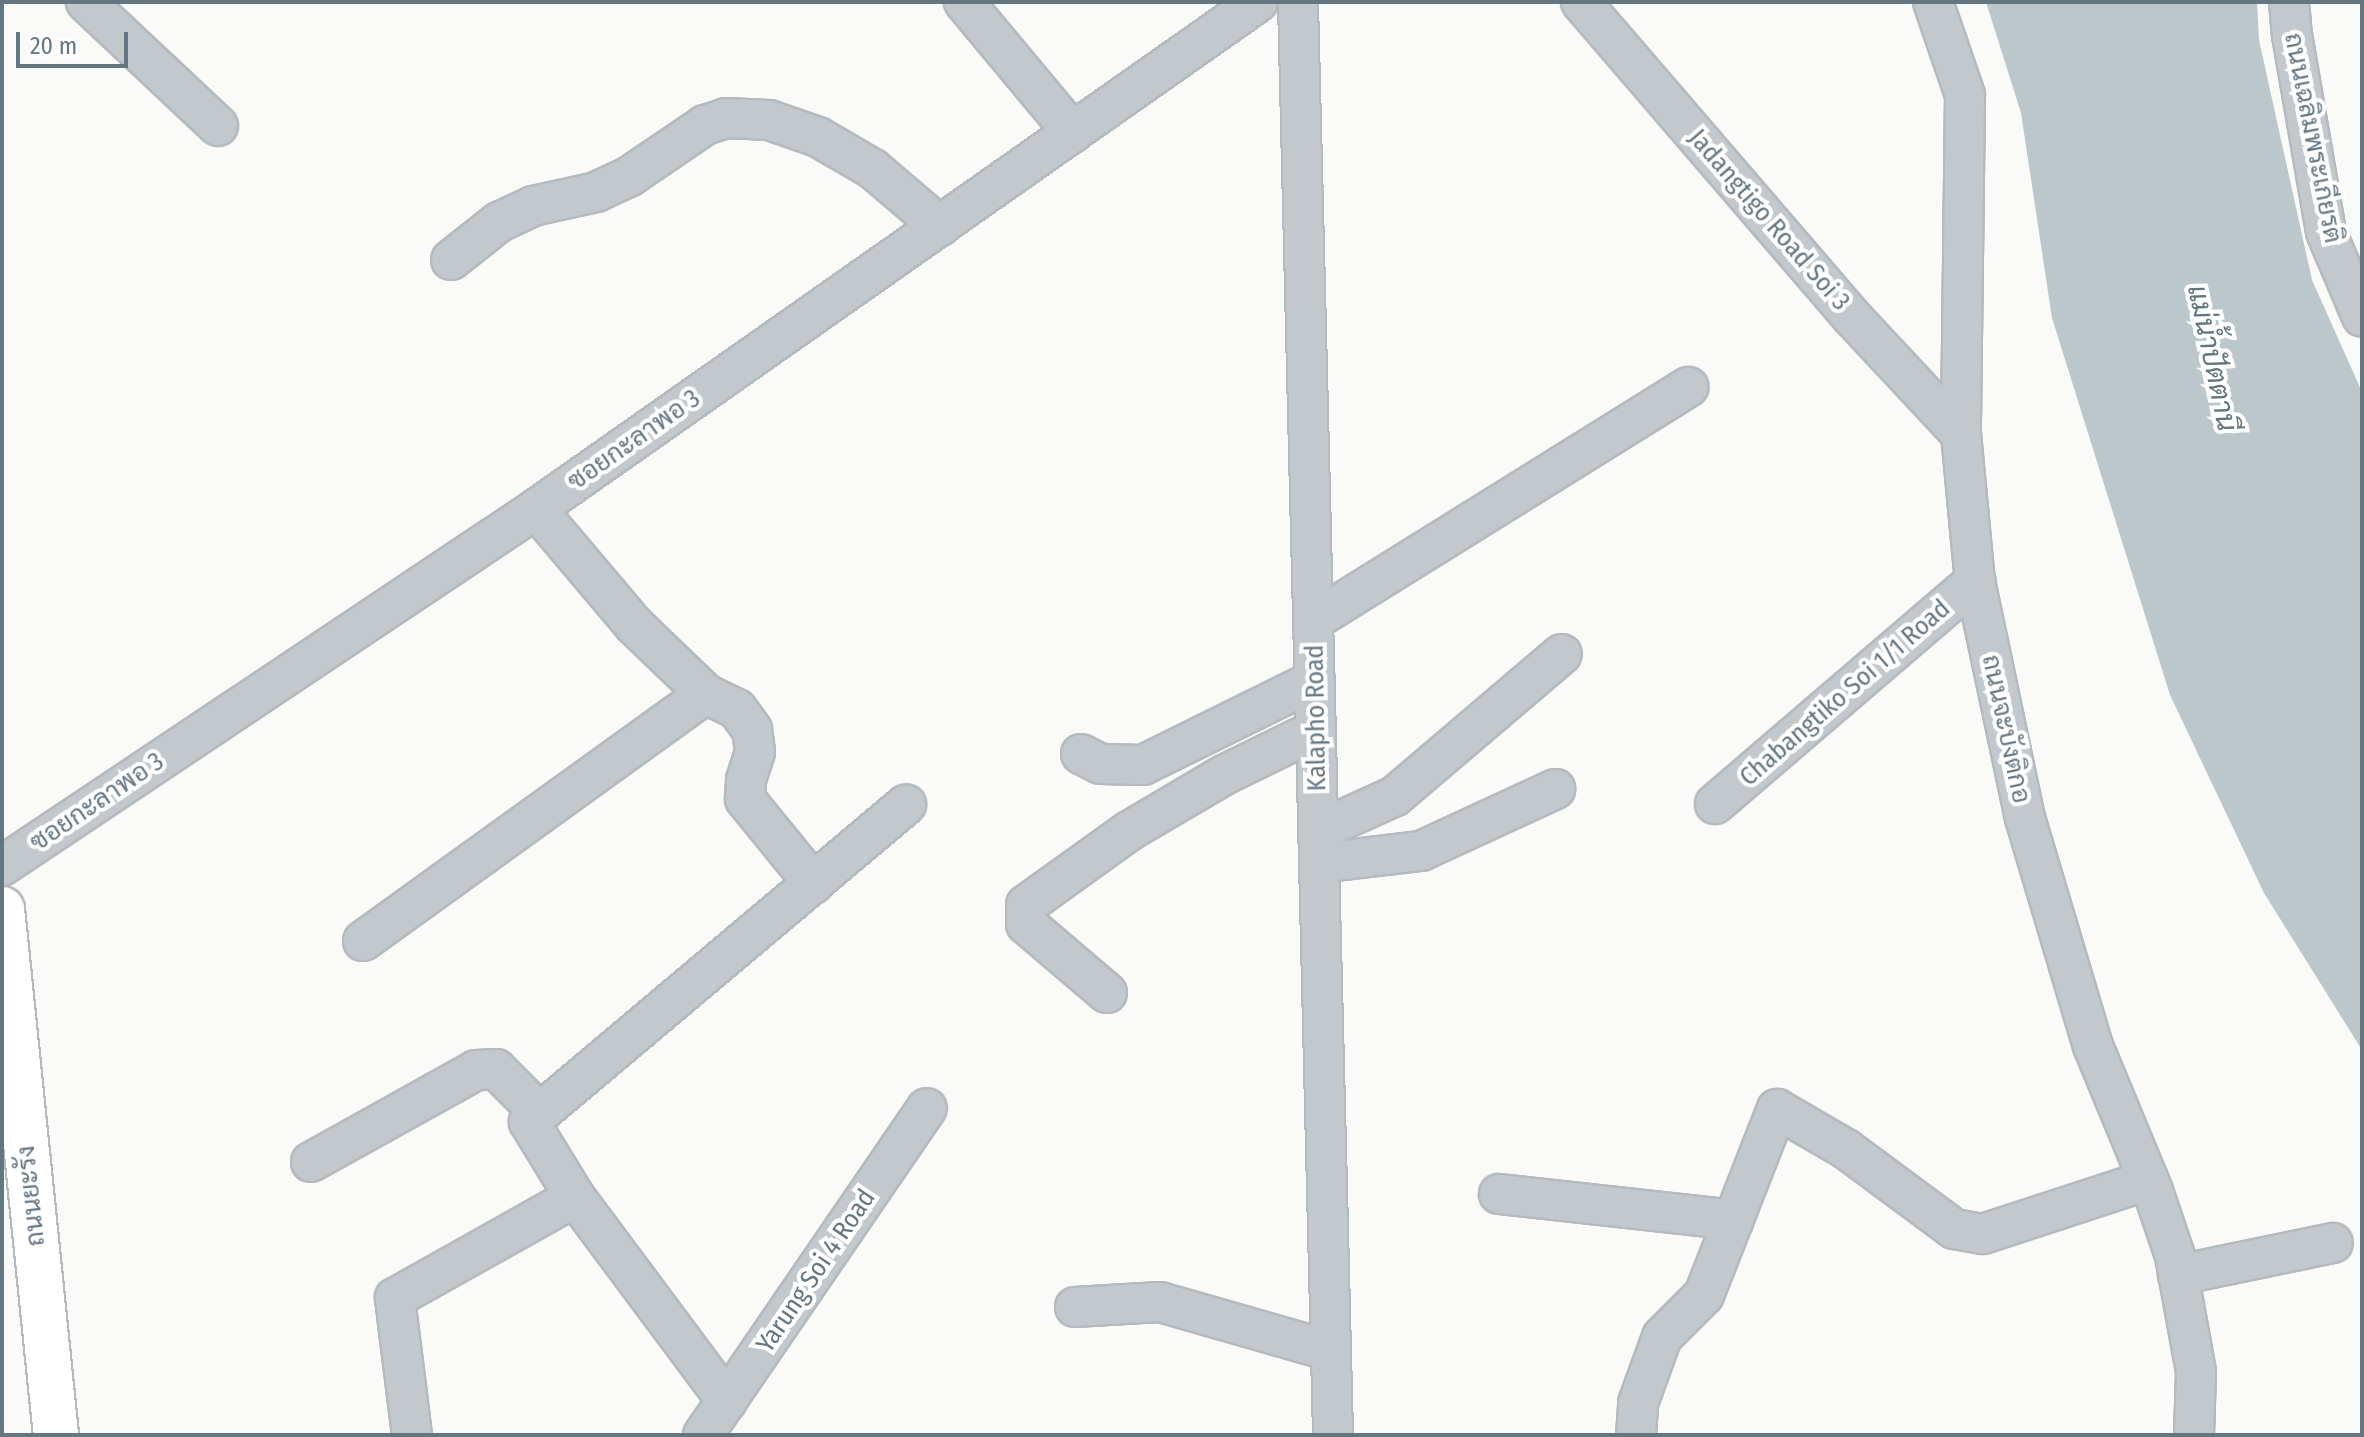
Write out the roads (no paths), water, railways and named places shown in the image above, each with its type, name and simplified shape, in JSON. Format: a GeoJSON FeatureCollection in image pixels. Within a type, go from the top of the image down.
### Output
{"type":"FeatureCollection","features":[{"type":"Feature","properties":{"kind":"main road","name":"ถนนยะรัง"},"geometry":{"type":"LineString","coordinates":[[2,909],[56,1435]]}},
{"type":"Feature","properties":{"kind":"street"},"geometry":{"type":"LineString","coordinates":[[86,2],[218,126]]}},
{"type":"Feature","properties":{"kind":"street"},"geometry":{"type":"LineString","coordinates":[[964,2],[1073,133]]}},
{"type":"Feature","properties":{"kind":"street","name":"ซอยกะลาพอ 3"},"geometry":{"type":"LineString","coordinates":[[2,866],[536,509],[1258,2]]}},
{"type":"Feature","properties":{"kind":"street","name":"Kalapho Road"},"geometry":{"type":"LineString","coordinates":[[1298,2],[1333,1435]]}},
{"type":"Feature","properties":{"kind":"street","name":"Jadangtigo Road Soi 3"},"geometry":{"type":"LineString","coordinates":[[1581,2],[1851,316],[1961,434]]}},
{"type":"Feature","properties":{"kind":"street","name":"ถนนจะบังติกอ"},"geometry":{"type":"LineString","coordinates":[[1933,2],[1965,95],[1961,434],[1975,581],[2025,818],[2093,1046],[2148,1180],[2178,1275],[2196,1372],[2194,1435]]}},
{"type":"Feature","properties":{"kind":"street","name":"ถนนเฉลิมพระเกียรติ"},"geometry":{"type":"LineString","coordinates":[[2289,2],[2326,232],[2362,317]]}},
{"type":"Feature","properties":{"kind":"street"},"geometry":{"type":"LineString","coordinates":[[451,260],[499,222],[533,206],[596,192],[630,176],[705,125],[726,118],[769,120],[818,137],[873,169],[940,226]]}},
{"type":"Feature","properties":{"kind":"street"},"geometry":{"type":"LineString","coordinates":[[1314,620],[1688,387]]}},
{"type":"Feature","properties":{"kind":"street"},"geometry":{"type":"LineString","coordinates":[[536,509],[634,625],[706,694],[737,709],[752,730],[755,752],[746,780],[745,799],[814,884]]}},
{"type":"Feature","properties":{"kind":"street","name":"Chabangtiko Soi 1/1 Road"},"geometry":{"type":"LineString","coordinates":[[1715,804],[1975,581]]}},
{"type":"Feature","properties":{"kind":"street"},"geometry":{"type":"LineString","coordinates":[[1319,847],[1395,796],[1562,654]]}},
{"type":"Feature","properties":{"kind":"street"},"geometry":{"type":"LineString","coordinates":[[1081,754],[1101,764],[1143,765],[1315,680]]}},
{"type":"Feature","properties":{"kind":"street"},"geometry":{"type":"LineString","coordinates":[[363,941],[706,694]]}},
{"type":"Feature","properties":{"kind":"street"},"geometry":{"type":"LineString","coordinates":[[1107,993],[1026,924],[1026,905],[1129,831],[1224,775],[1316,730]]}},
{"type":"Feature","properties":{"kind":"street"},"geometry":{"type":"LineString","coordinates":[[1319,847],[1421,851],[1555,789]]}},
{"type":"Feature","properties":{"kind":"street"},"geometry":{"type":"LineString","coordinates":[[727,1401],[575,1197],[529,1122],[906,805]]}},
{"type":"Feature","properties":{"kind":"street"},"geometry":{"type":"LineString","coordinates":[[311,1162],[476,1070],[496,1069],[540,1113]]}},
{"type":"Feature","properties":{"kind":"street","name":"Yarung Soi 4 Road"},"geometry":{"type":"LineString","coordinates":[[703,1435],[927,1108]]}},
{"type":"Feature","properties":{"kind":"street"},"geometry":{"type":"LineString","coordinates":[[1636,1435],[1638,1403],[1662,1337],[1704,1295],[1777,1109],[1846,1149],[1954,1229],[1969,1232],[1983,1234],[2004,1229],[2148,1180]]}},
{"type":"Feature","properties":{"kind":"street"},"geometry":{"type":"LineString","coordinates":[[1499,1194],[1734,1220]]}},
{"type":"Feature","properties":{"kind":"street"},"geometry":{"type":"LineString","coordinates":[[412,1435],[395,1298],[575,1197]]}},
{"type":"Feature","properties":{"kind":"street"},"geometry":{"type":"LineString","coordinates":[[2178,1275],[2333,1243]]}},
{"type":"Feature","properties":{"kind":"street"},"geometry":{"type":"LineString","coordinates":[[1075,1307],[1160,1302],[1331,1351]]}},
{"type":"Feature","properties":{"kind":"water","name":"แม่น้ำปัตตานี"},"geometry":{"type":"Polygon","coordinates":[[[1986,2],[2257,2],[2259,40],[2312,280],[2362,392],[2362,1050],[2264,893],[2170,695],[2052,318],[2021,113],[1986,2]]]}}]}
